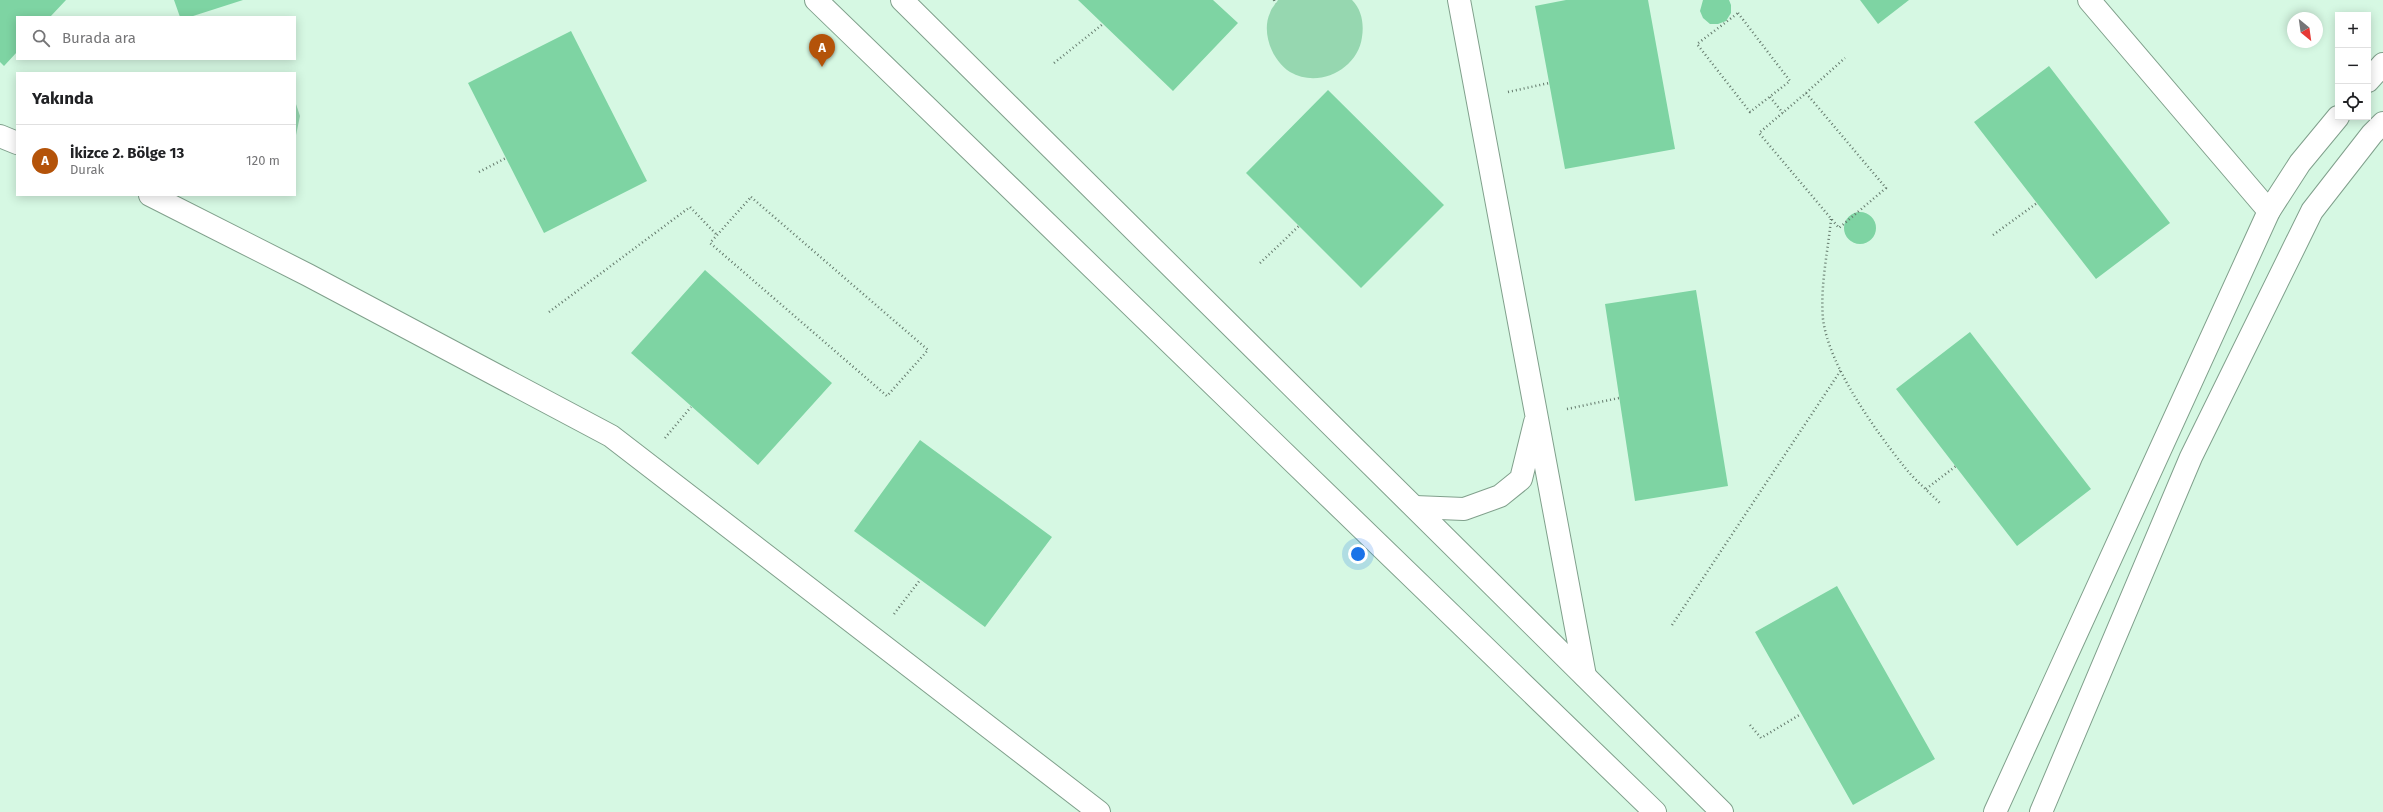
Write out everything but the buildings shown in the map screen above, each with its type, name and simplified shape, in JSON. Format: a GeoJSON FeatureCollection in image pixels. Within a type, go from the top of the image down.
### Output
{"type":"FeatureCollection","features":[{"type":"Feature","properties":{"kind":"main road"},"geometry":{"type":"LineString","coordinates":[[816,0],[1655,812]]}},
{"type":"Feature","properties":{"kind":"main road"},"geometry":{"type":"LineString","coordinates":[[902,0],[1722,812]]}},
{"type":"Feature","properties":{"kind":"main road"},"geometry":{"type":"LineString","coordinates":[[1459,0],[1585,676]]}},
{"type":"Feature","properties":{"kind":"main road"},"geometry":{"type":"LineString","coordinates":[[2089,0],[2269,211]]}},
{"type":"Feature","properties":{"kind":"main road"},"geometry":{"type":"LineString","coordinates":[[2371,78],[2383,64]]}},
{"type":"Feature","properties":{"kind":"main road"},"geometry":{"type":"LineString","coordinates":[[1994,812],[2269,211],[2300,164],[2336,120]]}},
{"type":"Feature","properties":{"kind":"main road"},"geometry":{"type":"LineString","coordinates":[[2041,812],[2191,457],[2308,218],[2372,134],[2383,123]]}},
{"type":"Feature","properties":{"kind":"main road"},"geometry":{"type":"LineString","coordinates":[[0,136],[16,143]]}},
{"type":"Feature","properties":{"kind":"main road"},"geometry":{"type":"LineString","coordinates":[[152,196],[308,275],[611,436],[1099,812]]}},
{"type":"Feature","properties":{"kind":"main road"},"geometry":{"type":"LineString","coordinates":[[1415,507],[1464,509],[1500,496],[1521,479],[1537,415]]}},
{"type":"Feature","properties":{"kind":"path"},"geometry":{"type":"LineString","coordinates":[[1274,0],[1275,4]]}},
{"type":"Feature","properties":{"kind":"path"},"geometry":{"type":"LineString","coordinates":[[1738,12],[1790,81],[1770,97],[1750,112],[1697,44],[1738,12]]}},
{"type":"Feature","properties":{"kind":"path"},"geometry":{"type":"LineString","coordinates":[[1054,63],[1103,24]]}},
{"type":"Feature","properties":{"kind":"path"},"geometry":{"type":"LineString","coordinates":[[1806,93],[1886,188],[1839,228],[1759,133],[1845,58]]}},
{"type":"Feature","properties":{"kind":"path"},"geometry":{"type":"LineString","coordinates":[[1478,99],[1549,83]]}},
{"type":"Feature","properties":{"kind":"path"},"geometry":{"type":"LineString","coordinates":[[1770,97],[1783,113]]}},
{"type":"Feature","properties":{"kind":"path"},"geometry":{"type":"LineString","coordinates":[[479,172],[506,158]]}},
{"type":"Feature","properties":{"kind":"path"},"geometry":{"type":"LineString","coordinates":[[751,197],[928,350],[887,396],[710,243],[717,235],[751,197]]}},
{"type":"Feature","properties":{"kind":"path"},"geometry":{"type":"LineString","coordinates":[[1993,235],[2037,203]]}},
{"type":"Feature","properties":{"kind":"path"},"geometry":{"type":"LineString","coordinates":[[549,312],[690,207],[717,235]]}},
{"type":"Feature","properties":{"kind":"path"},"geometry":{"type":"LineString","coordinates":[[1832,218],[1822,289],[1824,320],[1832,350],[1854,396],[1907,470],[1940,503]]}},
{"type":"Feature","properties":{"kind":"path"},"geometry":{"type":"LineString","coordinates":[[1260,263],[1299,226]]}},
{"type":"Feature","properties":{"kind":"path"},"geometry":{"type":"LineString","coordinates":[[1672,625],[1841,370]]}},
{"type":"Feature","properties":{"kind":"path"},"geometry":{"type":"LineString","coordinates":[[1537,415],[1620,398]]}},
{"type":"Feature","properties":{"kind":"path"},"geometry":{"type":"LineString","coordinates":[[645,462],[691,407]]}},
{"type":"Feature","properties":{"kind":"path"},"geometry":{"type":"LineString","coordinates":[[1926,489],[1956,466]]}},
{"type":"Feature","properties":{"kind":"path"},"geometry":{"type":"LineString","coordinates":[[875,640],[920,580]]}},
{"type":"Feature","properties":{"kind":"path"},"geometry":{"type":"LineString","coordinates":[[1750,725],[1761,738],[1801,714]]}},
{"type":"Feature","properties":{"kind":"green space"},"geometry":{"type":"Polygon","coordinates":[[[1278,0],[1352,0],[1362,17],[1363,27],[1359,48],[1353,58],[1345,67],[1324,77],[1301,77],[1290,72],[1273,54],[1268,37],[1268,21],[1272,8],[1278,0]]]}},
{"type":"Feature","properties":{"kind":"green space"},"geometry":{"type":"Polygon","coordinates":[[[296,104],[300,116],[296,135],[296,104]]]}},
{"type":"Feature","properties":{"kind":"place","name":"İkizce 2. Bölge 13"},"geometry":{"type":"Point","coordinates":[822,67]}}]}
